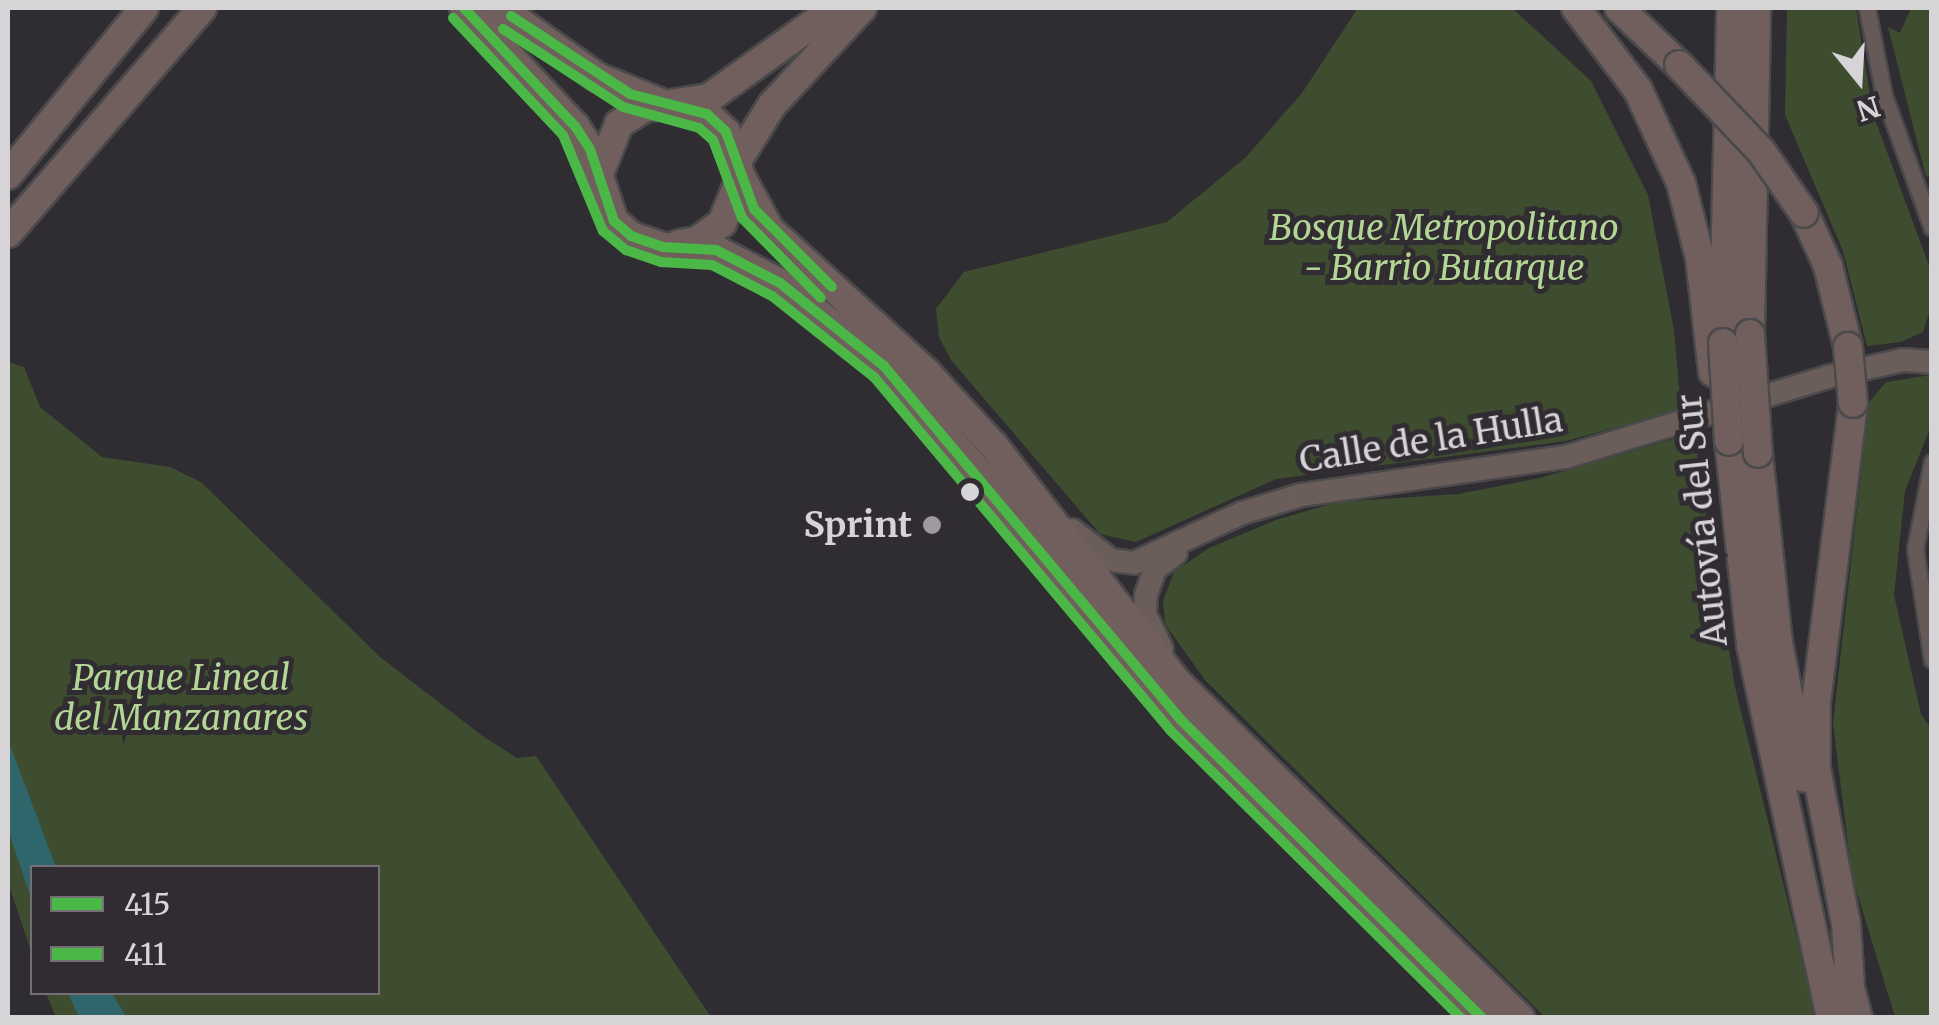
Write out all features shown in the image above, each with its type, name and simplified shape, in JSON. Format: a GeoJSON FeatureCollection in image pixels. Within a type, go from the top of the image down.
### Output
{"type":"FeatureCollection","features":[{"type":"Feature","properties":{"kind":"highway"},"geometry":{"type":"LineString","coordinates":[[8,175],[144,8]]}},
{"type":"Feature","properties":{"kind":"highway"},"geometry":{"type":"LineString","coordinates":[[464,8],[575,126],[590,149],[600,196],[632,236],[663,246],[716,250],[780,283],[884,366],[986,480],[1122,655],[1182,720],[1483,1018]]}},
{"type":"Feature","properties":{"kind":"highway"},"geometry":{"type":"LineString","coordinates":[[500,8],[597,77],[716,123],[770,230],[926,372],[994,446],[1176,681],[1520,1018]]}},
{"type":"Feature","properties":{"kind":"highway"},"geometry":{"type":"LineString","coordinates":[[600,196],[598,162],[609,135],[644,108],[710,98],[742,80],[835,8]]}},
{"type":"Feature","properties":{"kind":"highway"},"geometry":{"type":"LineString","coordinates":[[663,246],[697,241],[722,223],[740,168],[772,105],[862,8]]}},
{"type":"Feature","properties":{"kind":"highway"},"geometry":{"type":"LineString","coordinates":[[1576,8],[1619,59],[1668,150],[1728,339]]}},
{"type":"Feature","properties":{"kind":"highway"},"geometry":{"type":"LineString","coordinates":[[1620,8],[1761,150],[1804,212],[1828,266],[1848,347],[1854,404],[1816,702],[1816,768],[1846,924],[1850,986]]}},
{"type":"Feature","properties":{"kind":"highway"},"geometry":{"type":"LineString","coordinates":[[1634,8],[1674,59]]}},
{"type":"Feature","properties":{"kind":"highway","name":"Autovía del Sur"},"geometry":{"type":"LineString","coordinates":[[1730,8],[1730,441],[1751,645],[1831,1018]]}},
{"type":"Feature","properties":{"kind":"highway","name":"Autovía del Sur"},"geometry":{"type":"LineString","coordinates":[[1756,8],[1728,339],[1758,453],[1778,642],[1858,1018]]}},
{"type":"Feature","properties":{"kind":"highway"},"geometry":{"type":"LineString","coordinates":[[8,232],[201,9]]}},
{"type":"Feature","properties":{"kind":"street"},"geometry":{"type":"LineString","coordinates":[[1867,8],[1884,96],[1931,223]]}},
{"type":"Feature","properties":{"kind":"street"},"geometry":{"type":"LineString","coordinates":[[1903,360],[1932,343]]}},
{"type":"Feature","properties":{"kind":"street"},"geometry":{"type":"LineString","coordinates":[[1903,360],[1932,362]]}},
{"type":"Feature","properties":{"kind":"street","name":"Calle de la Hulla"},"geometry":{"type":"LineString","coordinates":[[1204,532],[1301,495],[1566,456],[1903,360]]}},
{"type":"Feature","properties":{"kind":"street"},"geometry":{"type":"LineString","coordinates":[[994,446],[1090,549],[1111,560],[1134,562],[1204,532]]}},
{"type":"Feature","properties":{"kind":"street"},"geometry":{"type":"LineString","coordinates":[[1932,462],[1914,548],[1932,660]]}},
{"type":"Feature","properties":{"kind":"street"},"geometry":{"type":"LineString","coordinates":[[1204,532],[1155,569],[1144,614],[1155,641],[1269,773]]}},
{"type":"Feature","properties":{"kind":"green space","name":"Bosque Metropolitano - Barrio Butarque"},"geometry":{"type":"Polygon","coordinates":[[[1358,8],[1512,8],[1591,81],[1648,195],[1674,330],[1681,410],[1566,441],[1276,479],[1136,542],[1100,534],[951,360],[939,337],[936,309],[964,272],[1167,222],[1246,157],[1302,93],[1358,8]]]}},
{"type":"Feature","properties":{"kind":"green space"},"geometry":{"type":"Polygon","coordinates":[[[1787,8],[1856,8],[1873,114],[1931,271],[1931,307],[1923,332],[1901,342],[1867,346],[1843,251],[1785,115],[1787,8]]]}},
{"type":"Feature","properties":{"kind":"green space"},"geometry":{"type":"Polygon","coordinates":[[[1911,8],[1931,8],[1932,176],[1926,177],[1888,27],[1900,33],[1911,8]]]}},
{"type":"Feature","properties":{"kind":"green space","name":"Parque Lineal del Manzanares"},"geometry":{"type":"Polygon","coordinates":[[[8,362],[24,367],[40,407],[102,457],[170,467],[201,482],[380,657],[517,758],[536,756],[711,1017],[56,1017],[47,995],[380,995],[380,865],[30,865],[30,948],[8,882],[8,362]]]}},
{"type":"Feature","properties":{"kind":"green space"},"geometry":{"type":"Polygon","coordinates":[[[1931,375],[1931,426],[1905,491],[1894,595],[1921,714],[1931,729],[1931,1017],[1895,1017],[1852,876],[1833,723],[1869,402],[1886,382],[1931,375]]]}},
{"type":"Feature","properties":{"kind":"green space"},"geometry":{"type":"Polygon","coordinates":[[[1694,433],[1735,687],[1816,1017],[1545,1017],[1205,680],[1165,624],[1163,601],[1174,572],[1209,548],[1276,520],[1337,502],[1458,494],[1540,478],[1694,433]]]}},
{"type":"Feature","properties":{"kind":"water"},"geometry":{"type":"Polygon","coordinates":[[[8,740],[55,865],[30,865],[30,895],[8,830],[8,740]]]}},
{"type":"Feature","properties":{"kind":"water"},"geometry":{"type":"Polygon","coordinates":[[[69,995],[113,995],[126,1017],[79,1017],[69,995]]]}},
{"type":"Feature","properties":{"kind":"transit line","name":"415"},"geometry":{"type":"LineString","coordinates":[[464,8],[575,126],[590,149],[614,221],[631,236],[663,247],[716,250],[780,283],[884,366],[1182,721],[1482,1018]]}},
{"type":"Feature","properties":{"kind":"transit line","name":"415"},"geometry":{"type":"LineString","coordinates":[[511,16],[630,94],[707,114],[726,132],[754,209],[832,287]]}},
{"type":"Feature","properties":{"kind":"transit line","name":"411"},"geometry":{"type":"LineString","coordinates":[[453,18],[563,135],[603,231],[626,250],[661,262],[712,265],[772,296],[874,377],[1171,731],[1461,1018]]}},
{"type":"Feature","properties":{"kind":"transit line","name":"411"},"geometry":{"type":"LineString","coordinates":[[503,29],[623,107],[699,128],[713,140],[742,218],[821,298]]}},
{"type":"Feature","properties":{"kind":"place","name":"Sprint"},"geometry":{"type":"Point","coordinates":[932,525]}}]}
